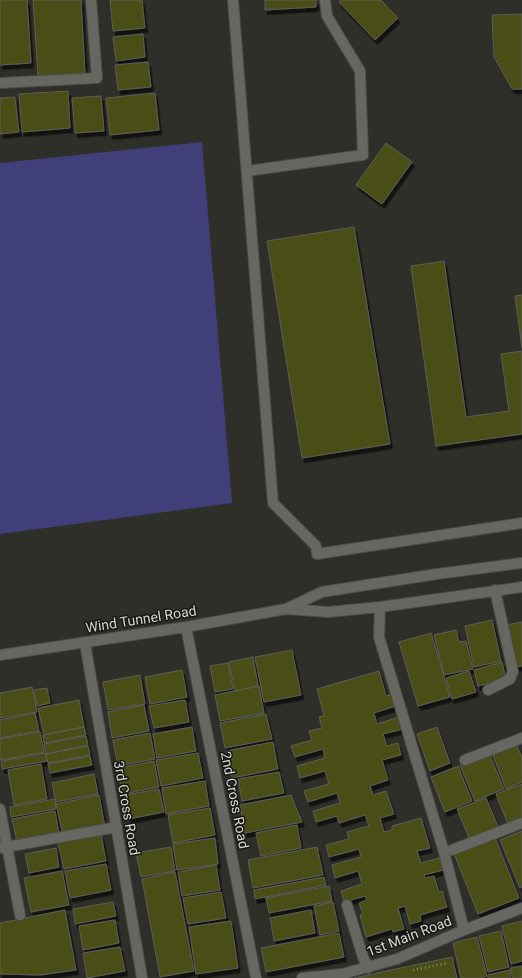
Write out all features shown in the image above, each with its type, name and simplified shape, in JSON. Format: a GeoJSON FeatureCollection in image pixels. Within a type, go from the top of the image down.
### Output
{"type":"FeatureCollection","features":[{"type":"Feature","properties":{"kind":"street"},"geometry":{"type":"LineString","coordinates":[[0,83],[97,78],[91,0]]}},
{"type":"Feature","properties":{"kind":"street"},"geometry":{"type":"LineString","coordinates":[[233,0],[273,503],[316,546],[317,554],[522,523]]}},
{"type":"Feature","properties":{"kind":"street"},"geometry":{"type":"LineString","coordinates":[[247,171],[363,155],[360,71],[327,16],[326,0]]}},
{"type":"Feature","properties":{"kind":"street","name":"Wind Tunnel Road"},"geometry":{"type":"LineString","coordinates":[[286,609],[322,592],[522,563]]}},
{"type":"Feature","properties":{"kind":"street","name":"Wind Tunnel Road"},"geometry":{"type":"LineString","coordinates":[[0,655],[186,627],[286,609],[328,612],[380,607],[522,587]]}},
{"type":"Feature","properties":{"kind":"street"},"geometry":{"type":"LineString","coordinates":[[488,690],[510,679],[513,671],[495,590]]}},
{"type":"Feature","properties":{"kind":"street"},"geometry":{"type":"LineString","coordinates":[[380,607],[379,637],[448,851],[464,930]]}},
{"type":"Feature","properties":{"kind":"street","name":"2nd Cross Road"},"geometry":{"type":"LineString","coordinates":[[186,627],[256,978]]}},
{"type":"Feature","properties":{"kind":"street","name":"3rd Cross Road"},"geometry":{"type":"LineString","coordinates":[[85,642],[142,978]]}},
{"type":"Feature","properties":{"kind":"street"},"geometry":{"type":"LineString","coordinates":[[465,760],[522,738]]}},
{"type":"Feature","properties":{"kind":"street"},"geometry":{"type":"LineString","coordinates":[[0,809],[4,847],[20,915]]}},
{"type":"Feature","properties":{"kind":"street"},"geometry":{"type":"LineString","coordinates":[[448,851],[522,823]]}},
{"type":"Feature","properties":{"kind":"street"},"geometry":{"type":"LineString","coordinates":[[4,847],[117,827]]}},
{"type":"Feature","properties":{"kind":"street"},"geometry":{"type":"LineString","coordinates":[[347,905],[363,957],[368,968]]}},
{"type":"Feature","properties":{"kind":"street","name":"1st Main Road"},"geometry":{"type":"LineString","coordinates":[[302,978],[342,974],[397,959],[464,930],[522,908]]}},
{"type":"Feature","properties":{"kind":"shaded area"},"geometry":{"type":"Polygon","coordinates":[[[202,142],[232,503],[0,534],[0,163],[202,142]]]}},
{"type":"Feature","properties":{"kind":"building"},"geometry":{"type":"Polygon","coordinates":[[[0,0],[27,0],[31,63],[0,65],[0,0]]]}},
{"type":"Feature","properties":{"kind":"building"},"geometry":{"type":"Polygon","coordinates":[[[33,0],[81,0],[85,73],[38,76],[33,0]]]}},
{"type":"Feature","properties":{"kind":"building"},"geometry":{"type":"Polygon","coordinates":[[[110,0],[142,0],[145,28],[113,31],[110,0]]]}},
{"type":"Feature","properties":{"kind":"building"},"geometry":{"type":"Polygon","coordinates":[[[265,0],[316,0],[316,7],[265,10],[265,0]]]}},
{"type":"Feature","properties":{"kind":"building"},"geometry":{"type":"Polygon","coordinates":[[[341,0],[381,0],[398,18],[375,40],[339,2],[341,0]]]}},
{"type":"Feature","properties":{"kind":"building"},"geometry":{"type":"Polygon","coordinates":[[[522,14],[522,89],[512,89],[494,57],[492,15],[522,14]]]}},
{"type":"Feature","properties":{"kind":"building"},"geometry":{"type":"Polygon","coordinates":[[[143,34],[145,57],[116,61],[113,37],[143,34]]]}},
{"type":"Feature","properties":{"kind":"building"},"geometry":{"type":"Polygon","coordinates":[[[148,62],[151,87],[118,90],[115,65],[148,62]]]}},
{"type":"Feature","properties":{"kind":"building"},"geometry":{"type":"Polygon","coordinates":[[[68,91],[70,128],[22,132],[19,94],[68,91]]]}},
{"type":"Feature","properties":{"kind":"building"},"geometry":{"type":"Polygon","coordinates":[[[155,93],[159,130],[110,135],[106,98],[155,93]]]}},
{"type":"Feature","properties":{"kind":"building"},"geometry":{"type":"Polygon","coordinates":[[[101,96],[104,131],[75,133],[72,98],[101,96]]]}},
{"type":"Feature","properties":{"kind":"building"},"geometry":{"type":"Polygon","coordinates":[[[15,97],[19,132],[0,134],[0,98],[15,97]]]}},
{"type":"Feature","properties":{"kind":"building"},"geometry":{"type":"Polygon","coordinates":[[[386,143],[412,162],[382,204],[356,185],[386,143]]]}},
{"type":"Feature","properties":{"kind":"building"},"geometry":{"type":"Polygon","coordinates":[[[354,227],[390,444],[302,458],[267,241],[354,227]]]}},
{"type":"Feature","properties":{"kind":"building"},"geometry":{"type":"Polygon","coordinates":[[[444,261],[466,417],[509,411],[501,354],[522,351],[522,434],[436,446],[411,266],[444,261]]]}},
{"type":"Feature","properties":{"kind":"building"},"geometry":{"type":"Polygon","coordinates":[[[522,295],[522,348],[515,296],[522,295]]]}},
{"type":"Feature","properties":{"kind":"building"},"geometry":{"type":"Polygon","coordinates":[[[492,620],[501,661],[474,667],[465,626],[492,620]]]}},
{"type":"Feature","properties":{"kind":"building"},"geometry":{"type":"Polygon","coordinates":[[[522,622],[522,666],[515,667],[507,625],[522,622]]]}},
{"type":"Feature","properties":{"kind":"building"},"geometry":{"type":"Polygon","coordinates":[[[456,630],[459,642],[466,641],[473,669],[444,675],[434,635],[456,630]]]}},
{"type":"Feature","properties":{"kind":"building"},"geometry":{"type":"Polygon","coordinates":[[[431,633],[450,697],[418,706],[399,642],[431,633]]]}},
{"type":"Feature","properties":{"kind":"building"},"geometry":{"type":"Polygon","coordinates":[[[292,650],[301,695],[264,702],[255,657],[292,650]]]}},
{"type":"Feature","properties":{"kind":"building"},"geometry":{"type":"Polygon","coordinates":[[[253,657],[258,686],[235,691],[229,662],[253,657]]]}},
{"type":"Feature","properties":{"kind":"building"},"geometry":{"type":"Polygon","coordinates":[[[502,662],[506,679],[478,686],[474,670],[502,662]]]}},
{"type":"Feature","properties":{"kind":"building"},"geometry":{"type":"Polygon","coordinates":[[[228,663],[233,689],[215,692],[210,666],[228,663]]]}},
{"type":"Feature","properties":{"kind":"building"},"geometry":{"type":"Polygon","coordinates":[[[182,670],[187,697],[150,704],[145,677],[182,670]]]}},
{"type":"Feature","properties":{"kind":"building"},"geometry":{"type":"Polygon","coordinates":[[[379,671],[386,696],[392,694],[396,706],[374,713],[377,724],[399,717],[403,729],[383,734],[387,746],[398,743],[401,755],[382,760],[388,780],[370,786],[373,795],[386,791],[394,814],[380,818],[384,832],[392,830],[392,826],[421,818],[430,848],[417,851],[421,863],[443,857],[447,869],[424,875],[425,878],[434,876],[439,892],[442,891],[447,907],[420,915],[421,921],[410,924],[405,906],[398,908],[404,929],[393,932],[392,929],[366,937],[360,915],[363,914],[359,903],[367,900],[365,896],[344,902],[341,891],[362,884],[358,871],[335,878],[332,865],[361,857],[359,849],[329,857],[326,845],[349,839],[347,832],[369,826],[365,815],[339,823],[337,816],[316,822],[313,811],[340,803],[337,793],[308,802],[304,791],[329,784],[325,771],[300,778],[297,766],[325,758],[323,749],[295,757],[291,746],[312,740],[309,731],[322,728],[319,717],[324,716],[317,689],[379,671]]]}},
{"type":"Feature","properties":{"kind":"building"},"geometry":{"type":"Polygon","coordinates":[[[469,671],[476,692],[452,699],[446,678],[469,671]]]}},
{"type":"Feature","properties":{"kind":"building"},"geometry":{"type":"Polygon","coordinates":[[[140,675],[145,704],[108,710],[103,682],[140,675]]]}},
{"type":"Feature","properties":{"kind":"building"},"geometry":{"type":"Polygon","coordinates":[[[259,686],[264,713],[220,721],[215,695],[259,686]]]}},
{"type":"Feature","properties":{"kind":"building"},"geometry":{"type":"Polygon","coordinates":[[[32,687],[37,712],[0,718],[0,693],[32,687]]]}},
{"type":"Feature","properties":{"kind":"building"},"geometry":{"type":"Polygon","coordinates":[[[47,688],[50,703],[37,706],[34,690],[47,688]]]}},
{"type":"Feature","properties":{"kind":"building"},"geometry":{"type":"Polygon","coordinates":[[[79,700],[84,727],[44,735],[38,708],[79,700]]]}},
{"type":"Feature","properties":{"kind":"building"},"geometry":{"type":"Polygon","coordinates":[[[185,700],[189,722],[154,728],[149,706],[185,700]]]}},
{"type":"Feature","properties":{"kind":"building"},"geometry":{"type":"Polygon","coordinates":[[[144,705],[149,731],[112,738],[108,712],[144,705]]]}},
{"type":"Feature","properties":{"kind":"building"},"geometry":{"type":"Polygon","coordinates":[[[35,713],[39,731],[0,738],[0,720],[35,713]]]}},
{"type":"Feature","properties":{"kind":"building"},"geometry":{"type":"Polygon","coordinates":[[[266,714],[272,739],[225,748],[220,723],[266,714]]]}},
{"type":"Feature","properties":{"kind":"building"},"geometry":{"type":"Polygon","coordinates":[[[84,727],[86,735],[44,743],[43,735],[84,727]]]}},
{"type":"Feature","properties":{"kind":"building"},"geometry":{"type":"Polygon","coordinates":[[[192,727],[196,751],[157,758],[153,734],[192,727]]]}},
{"type":"Feature","properties":{"kind":"building"},"geometry":{"type":"Polygon","coordinates":[[[437,727],[450,763],[430,771],[417,734],[437,727]]]}},
{"type":"Feature","properties":{"kind":"building"},"geometry":{"type":"Polygon","coordinates":[[[40,732],[44,752],[0,760],[0,739],[40,732]]]}},
{"type":"Feature","properties":{"kind":"building"},"geometry":{"type":"Polygon","coordinates":[[[150,733],[155,759],[118,766],[113,740],[150,733]]]}},
{"type":"Feature","properties":{"kind":"building"},"geometry":{"type":"Polygon","coordinates":[[[86,736],[88,745],[46,754],[44,744],[86,736]]]}},
{"type":"Feature","properties":{"kind":"building"},"geometry":{"type":"Polygon","coordinates":[[[273,742],[278,769],[232,778],[226,751],[273,742]]]}},
{"type":"Feature","properties":{"kind":"building"},"geometry":{"type":"Polygon","coordinates":[[[516,744],[522,758],[522,782],[506,789],[492,753],[516,744]]]}},
{"type":"Feature","properties":{"kind":"building"},"geometry":{"type":"Polygon","coordinates":[[[88,746],[90,755],[48,763],[46,754],[88,746]]]}},
{"type":"Feature","properties":{"kind":"building"},"geometry":{"type":"Polygon","coordinates":[[[45,753],[47,761],[2,769],[1,761],[45,753]]]}},
{"type":"Feature","properties":{"kind":"building"},"geometry":{"type":"Polygon","coordinates":[[[198,753],[203,778],[161,786],[156,760],[198,753]]]}},
{"type":"Feature","properties":{"kind":"building"},"geometry":{"type":"Polygon","coordinates":[[[489,753],[504,789],[475,801],[460,765],[489,753]]]}},
{"type":"Feature","properties":{"kind":"building"},"geometry":{"type":"Polygon","coordinates":[[[90,756],[92,765],[50,773],[48,764],[90,756]]]}},
{"type":"Feature","properties":{"kind":"building"},"geometry":{"type":"Polygon","coordinates":[[[154,761],[159,787],[123,794],[118,768],[154,761]]]}},
{"type":"Feature","properties":{"kind":"building"},"geometry":{"type":"Polygon","coordinates":[[[41,764],[47,799],[14,805],[8,770],[41,764]]]}},
{"type":"Feature","properties":{"kind":"building"},"geometry":{"type":"Polygon","coordinates":[[[458,766],[472,801],[445,812],[431,777],[458,766]]]}},
{"type":"Feature","properties":{"kind":"building"},"geometry":{"type":"Polygon","coordinates":[[[279,772],[284,793],[242,801],[238,779],[279,772]]]}},
{"type":"Feature","properties":{"kind":"building"},"geometry":{"type":"Polygon","coordinates":[[[94,774],[98,794],[56,802],[52,783],[94,774]]]}},
{"type":"Feature","properties":{"kind":"building"},"geometry":{"type":"Polygon","coordinates":[[[205,781],[209,806],[166,814],[162,788],[205,781]]]}},
{"type":"Feature","properties":{"kind":"building"},"geometry":{"type":"Polygon","coordinates":[[[522,784],[522,818],[508,824],[496,794],[522,784]]]}},
{"type":"Feature","properties":{"kind":"building"},"geometry":{"type":"Polygon","coordinates":[[[159,789],[164,812],[129,819],[125,795],[159,789]]]}},
{"type":"Feature","properties":{"kind":"building"},"geometry":{"type":"Polygon","coordinates":[[[99,795],[105,827],[63,835],[56,804],[99,795]]]}},
{"type":"Feature","properties":{"kind":"building"},"geometry":{"type":"Polygon","coordinates":[[[291,795],[302,822],[245,833],[240,805],[291,795]]]}},
{"type":"Feature","properties":{"kind":"building"},"geometry":{"type":"Polygon","coordinates":[[[486,798],[498,827],[469,838],[457,809],[486,798]]]}},
{"type":"Feature","properties":{"kind":"building"},"geometry":{"type":"Polygon","coordinates":[[[55,799],[56,809],[11,817],[10,807],[55,799]]]}},
{"type":"Feature","properties":{"kind":"building"},"geometry":{"type":"Polygon","coordinates":[[[210,808],[215,835],[173,843],[168,815],[210,808]]]}},
{"type":"Feature","properties":{"kind":"building"},"geometry":{"type":"Polygon","coordinates":[[[55,811],[59,834],[17,842],[12,819],[55,811]]]}},
{"type":"Feature","properties":{"kind":"building"},"geometry":{"type":"Polygon","coordinates":[[[297,825],[301,848],[261,856],[256,833],[297,825]]]}},
{"type":"Feature","properties":{"kind":"building"},"geometry":{"type":"Polygon","coordinates":[[[522,831],[522,887],[520,888],[500,840],[522,831]]]}},
{"type":"Feature","properties":{"kind":"building"},"geometry":{"type":"Polygon","coordinates":[[[101,834],[106,861],[64,869],[58,842],[101,834]]]}},
{"type":"Feature","properties":{"kind":"building"},"geometry":{"type":"Polygon","coordinates":[[[494,835],[519,898],[478,914],[453,851],[494,835]]]}},
{"type":"Feature","properties":{"kind":"building"},"geometry":{"type":"Polygon","coordinates":[[[215,838],[218,864],[177,870],[173,844],[215,838]]]}},
{"type":"Feature","properties":{"kind":"building"},"geometry":{"type":"Polygon","coordinates":[[[171,847],[175,871],[141,877],[136,853],[171,847]]]}},
{"type":"Feature","properties":{"kind":"building"},"geometry":{"type":"Polygon","coordinates":[[[317,847],[323,875],[253,888],[248,860],[317,847]]]}},
{"type":"Feature","properties":{"kind":"building"},"geometry":{"type":"Polygon","coordinates":[[[56,848],[59,867],[29,873],[25,854],[56,848]]]}},
{"type":"Feature","properties":{"kind":"building"},"geometry":{"type":"Polygon","coordinates":[[[106,864],[111,890],[70,898],[65,871],[106,864]]]}},
{"type":"Feature","properties":{"kind":"building"},"geometry":{"type":"Polygon","coordinates":[[[216,865],[220,890],[182,896],[178,872],[216,865]]]}},
{"type":"Feature","properties":{"kind":"building"},"geometry":{"type":"Polygon","coordinates":[[[62,871],[69,905],[31,912],[24,878],[62,871]]]}},
{"type":"Feature","properties":{"kind":"building"},"geometry":{"type":"Polygon","coordinates":[[[175,872],[194,971],[160,977],[142,879],[175,872]]]}},
{"type":"Feature","properties":{"kind":"building"},"geometry":{"type":"Polygon","coordinates":[[[324,877],[326,885],[255,899],[254,890],[324,877]]]}},
{"type":"Feature","properties":{"kind":"building"},"geometry":{"type":"Polygon","coordinates":[[[329,886],[332,901],[269,913],[266,898],[329,886]]]}},
{"type":"Feature","properties":{"kind":"building"},"geometry":{"type":"Polygon","coordinates":[[[221,892],[226,918],[188,924],[183,898],[221,892]]]}},
{"type":"Feature","properties":{"kind":"building"},"geometry":{"type":"Polygon","coordinates":[[[113,902],[116,916],[75,924],[73,909],[113,902]]]}},
{"type":"Feature","properties":{"kind":"building"},"geometry":{"type":"Polygon","coordinates":[[[333,902],[339,931],[320,935],[314,906],[333,902]]]}},
{"type":"Feature","properties":{"kind":"building"},"geometry":{"type":"Polygon","coordinates":[[[65,910],[76,970],[40,975],[0,974],[0,923],[65,910]]]}},
{"type":"Feature","properties":{"kind":"building"},"geometry":{"type":"Polygon","coordinates":[[[311,910],[315,933],[274,941],[270,918],[311,910]]]}},
{"type":"Feature","properties":{"kind":"building"},"geometry":{"type":"Polygon","coordinates":[[[115,920],[119,943],[83,950],[79,926],[115,920]]]}},
{"type":"Feature","properties":{"kind":"building"},"geometry":{"type":"Polygon","coordinates":[[[231,921],[238,968],[196,974],[189,927],[231,921]]]}},
{"type":"Feature","properties":{"kind":"building"},"geometry":{"type":"Polygon","coordinates":[[[522,921],[522,961],[511,964],[502,926],[522,921]]]}},
{"type":"Feature","properties":{"kind":"building"},"geometry":{"type":"Polygon","coordinates":[[[501,931],[509,967],[488,972],[479,936],[501,931]]]}},
{"type":"Feature","properties":{"kind":"building"},"geometry":{"type":"Polygon","coordinates":[[[339,933],[344,957],[266,972],[261,948],[339,933]]]}},
{"type":"Feature","properties":{"kind":"building"},"geometry":{"type":"Polygon","coordinates":[[[477,937],[487,976],[480,978],[461,978],[453,943],[477,937]]]}},
{"type":"Feature","properties":{"kind":"building"},"geometry":{"type":"Polygon","coordinates":[[[120,947],[125,971],[87,978],[83,953],[120,947]]]}},
{"type":"Feature","properties":{"kind":"building"},"geometry":{"type":"Polygon","coordinates":[[[452,957],[457,978],[354,978],[452,957]]]}},
{"type":"Feature","properties":{"kind":"building"},"geometry":{"type":"Polygon","coordinates":[[[522,966],[522,978],[513,978],[510,968],[522,966]]]}},
{"type":"Feature","properties":{"kind":"building"},"geometry":{"type":"Polygon","coordinates":[[[509,970],[511,978],[488,978],[488,975],[509,970]]]}}]}
